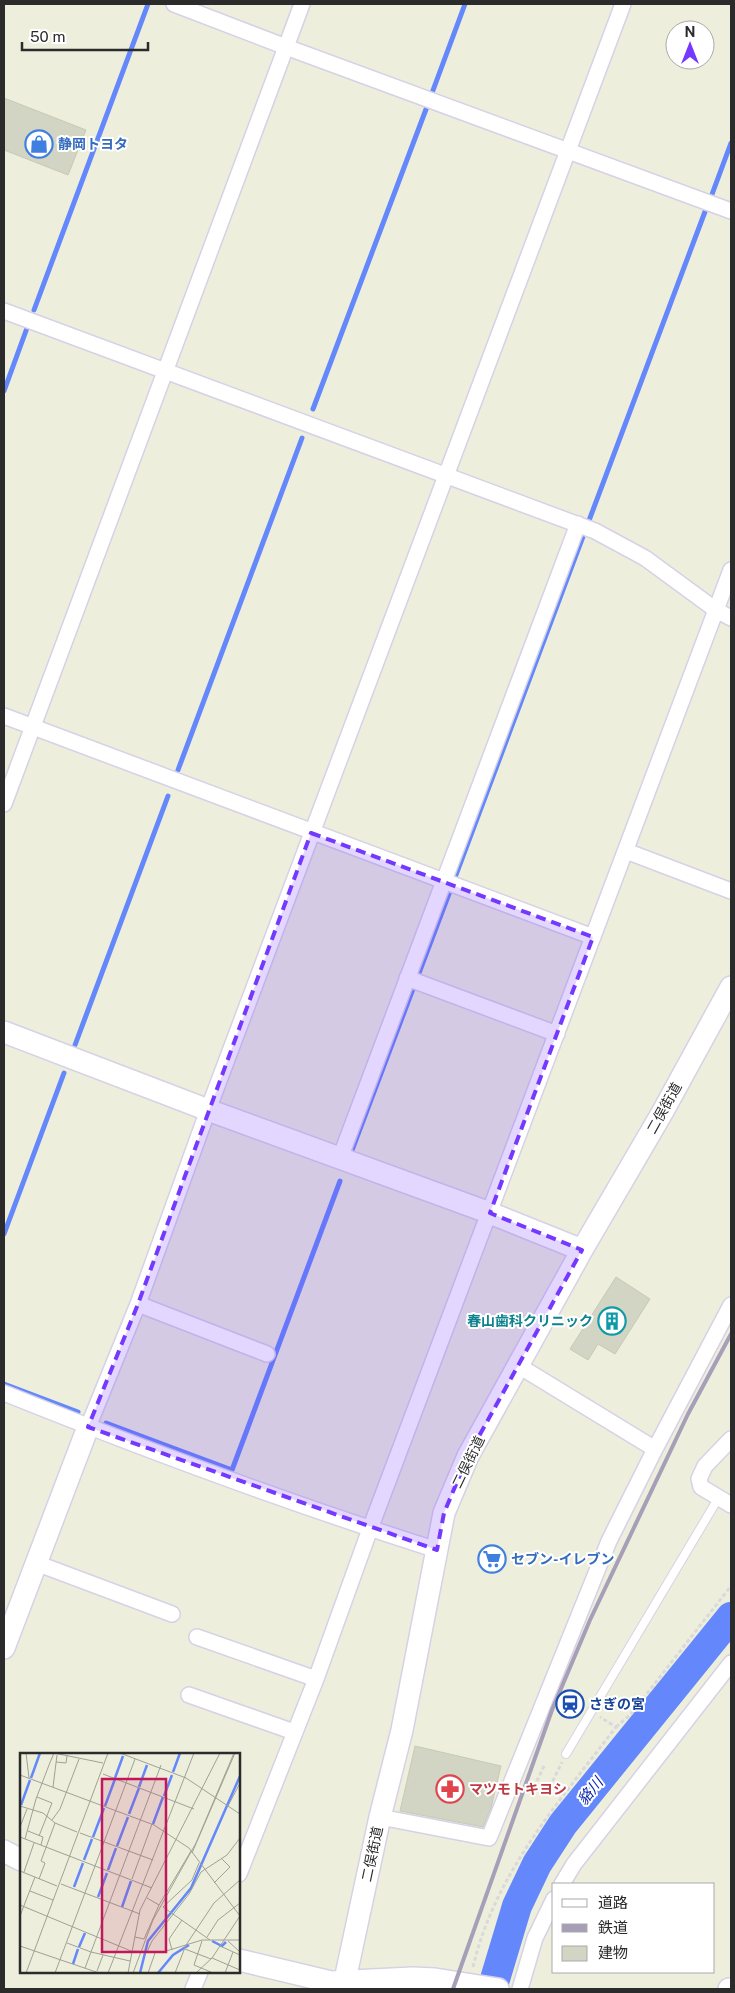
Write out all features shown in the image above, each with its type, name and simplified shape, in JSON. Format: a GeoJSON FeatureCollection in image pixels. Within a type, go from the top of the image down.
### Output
{"type":"FeatureCollection","features":[{"type":"Feature","properties":{"kind":"street"},"geometry":{"type":"LineString","coordinates":[[174,4],[731,211]]}},
{"type":"Feature","properties":{"kind":"street"},"geometry":{"type":"LineString","coordinates":[[4,804],[302,4]]}},
{"type":"Feature","properties":{"kind":"street"},"geometry":{"type":"LineString","coordinates":[[4,1648],[88,1427],[138,1304],[311,833],[623,4]]}},
{"type":"Feature","properties":{"kind":"street"},"geometry":{"type":"LineString","coordinates":[[4,310],[164,371],[447,474],[595,531],[644,558],[716,610],[731,618]]}},
{"type":"Feature","properties":{"kind":"street"},"geometry":{"type":"LineString","coordinates":[[340,1158],[579,525]]}},
{"type":"Feature","properties":{"kind":"street"},"geometry":{"type":"LineString","coordinates":[[240,1871],[316,1679],[370,1529],[731,570]]}},
{"type":"Feature","properties":{"kind":"street"},"geometry":{"type":"LineString","coordinates":[[4,716],[311,833],[593,937]]}},
{"type":"Feature","properties":{"kind":"street"},"geometry":{"type":"LineString","coordinates":[[626,851],[731,891]]}},
{"type":"Feature","properties":{"kind":"street"},"geometry":{"type":"LineString","coordinates":[[408,978],[557,1034]]}},
{"type":"Feature","properties":{"kind":"street","name":"二俣街道"},"geometry":{"type":"LineString","coordinates":[[344,1985],[380,1817],[402,1730],[444,1513],[468,1456],[731,987]]}},
{"type":"Feature","properties":{"kind":"street"},"geometry":{"type":"LineString","coordinates":[[4,1032],[208,1110],[490,1213],[582,1250]]}},
{"type":"Feature","properties":{"kind":"street"},"geometry":{"type":"LineString","coordinates":[[138,1304],[267,1354]]}},
{"type":"Feature","properties":{"kind":"street"},"geometry":{"type":"LineString","coordinates":[[380,1817],[489,1838],[609,1542],[655,1448],[731,1305]]}},
{"type":"Feature","properties":{"kind":"street"},"geometry":{"type":"LineString","coordinates":[[519,1366],[655,1448]]}},
{"type":"Feature","properties":{"kind":"street"},"geometry":{"type":"LineString","coordinates":[[4,1394],[88,1427],[370,1529],[437,1550]]}},
{"type":"Feature","properties":{"kind":"street"},"geometry":{"type":"LineString","coordinates":[[725,1501],[701,1488],[699,1479],[705,1466],[731,1439]]}},
{"type":"Feature","properties":{"kind":"street"},"geometry":{"type":"LineString","coordinates":[[36,1563],[172,1614]]}},
{"type":"Feature","properties":{"kind":"street"},"geometry":{"type":"LineString","coordinates":[[197,1637],[316,1679]]}},
{"type":"Feature","properties":{"kind":"street"},"geometry":{"type":"LineString","coordinates":[[563,1883],[574,1864],[731,1663]]}},
{"type":"Feature","properties":{"kind":"street"},"geometry":{"type":"LineString","coordinates":[[189,1695],[294,1732]]}},
{"type":"Feature","properties":{"kind":"street"},"geometry":{"type":"LineString","coordinates":[[4,1851],[20,1859]]}},
{"type":"Feature","properties":{"kind":"street"},"geometry":{"type":"LineString","coordinates":[[520,1989],[535,1938],[552,1903]]}},
{"type":"Feature","properties":{"kind":"street"},"geometry":{"type":"LineString","coordinates":[[240,1960],[344,1985],[413,1978],[435,1979],[498,1989]]}},
{"type":"Feature","properties":{"kind":"street"},"geometry":{"type":"LineString","coordinates":[[193,1989],[200,1973]]}},
{"type":"Feature","properties":{"kind":"lane"},"geometry":{"type":"LineString","coordinates":[[566,1754],[591,1711],[725,1501]]}},
{"type":"Feature","properties":{"kind":"path"},"geometry":{"type":"LineString","coordinates":[[472,1985],[484,1930],[497,1897],[531,1838],[616,1727],[631,1714],[731,1586]]}},
{"type":"Feature","properties":{"kind":"path"},"geometry":{"type":"LineString","coordinates":[[591,1711],[616,1727]]}},
{"type":"Feature","properties":{"kind":"path"},"geometry":{"type":"LineString","coordinates":[[534,1787],[544,1764]]}},
{"type":"Feature","properties":{"kind":"path"},"geometry":{"type":"LineString","coordinates":[[547,1793],[558,1771]]}},
{"type":"Feature","properties":{"kind":"highlighted area"},"geometry":{"type":"Polygon","coordinates":[[[311,833],[593,937],[490,1213],[582,1250],[468,1456],[444,1513],[437,1550],[88,1427],[138,1304],[311,833]]]}},
{"type":"Feature","properties":{"kind":"building"},"geometry":{"type":"Polygon","coordinates":[[[4,98],[86,130],[68,175],[4,150],[4,98]]]}},
{"type":"Feature","properties":{"kind":"building","name":"春山歯科クリニック"},"geometry":{"type":"Polygon","coordinates":[[[616,1277],[650,1299],[615,1354],[598,1344],[588,1360],[570,1349],[616,1277]]]}},
{"type":"Feature","properties":{"kind":"building","name":"マツモトキヨシ"},"geometry":{"type":"Polygon","coordinates":[[[415,1746],[501,1766],[491,1808],[483,1827],[400,1811],[415,1746]]]}},
{"type":"Feature","properties":{"kind":"waterway"},"geometry":{"type":"LineString","coordinates":[[34,310],[148,4]]}},
{"type":"Feature","properties":{"kind":"waterway"},"geometry":{"type":"LineString","coordinates":[[432,93],[465,4]]}},
{"type":"Feature","properties":{"kind":"waterway"},"geometry":{"type":"LineString","coordinates":[[313,409],[428,104]]}},
{"type":"Feature","properties":{"kind":"waterway"},"geometry":{"type":"LineString","coordinates":[[711,197],[731,143]]}},
{"type":"Feature","properties":{"kind":"waterway"},"geometry":{"type":"LineString","coordinates":[[454,880],[706,209]]}},
{"type":"Feature","properties":{"kind":"waterway"},"geometry":{"type":"LineString","coordinates":[[4,391],[27,328]]}},
{"type":"Feature","properties":{"kind":"waterway"},"geometry":{"type":"LineString","coordinates":[[178,770],[302,438]]}},
{"type":"Feature","properties":{"kind":"waterway"},"geometry":{"type":"LineString","coordinates":[[75,1045],[168,796]]}},
{"type":"Feature","properties":{"kind":"waterway"},"geometry":{"type":"LineString","coordinates":[[352,1150],[450,891]]}},
{"type":"Feature","properties":{"kind":"waterway"},"geometry":{"type":"LineString","coordinates":[[4,1234],[64,1073]]}},
{"type":"Feature","properties":{"kind":"waterway"},"geometry":{"type":"LineString","coordinates":[[106,1423],[232,1470],[340,1181]]}},
{"type":"Feature","properties":{"kind":"waterway"},"geometry":{"type":"LineString","coordinates":[[4,1384],[78,1412]]}},
{"type":"Feature","properties":{"kind":"waterway","name":"貉川"},"geometry":{"type":"LineString","coordinates":[[492,1989],[517,1906],[537,1864],[563,1824],[731,1617]]}},
{"type":"Feature","properties":{"kind":"railway"},"geometry":{"type":"LineString","coordinates":[[453,1989],[552,1710],[590,1620],[688,1414],[731,1334]]}},
{"type":"Feature","properties":{"kind":"place","name":"静岡トヨタ"},"geometry":{"type":"Point","coordinates":[39,144]}},
{"type":"Feature","properties":{"kind":"place","name":"春山歯科クリニック"},"geometry":{"type":"Point","coordinates":[612,1321]}},
{"type":"Feature","properties":{"kind":"place","name":"セブン-イレブン"},"geometry":{"type":"Point","coordinates":[492,1559]}},
{"type":"Feature","properties":{"kind":"place","name":"さぎの宮"},"geometry":{"type":"Point","coordinates":[570,1704]}},
{"type":"Feature","properties":{"kind":"place","name":"マツモトキヨシ"},"geometry":{"type":"Point","coordinates":[450,1789]}}]}
